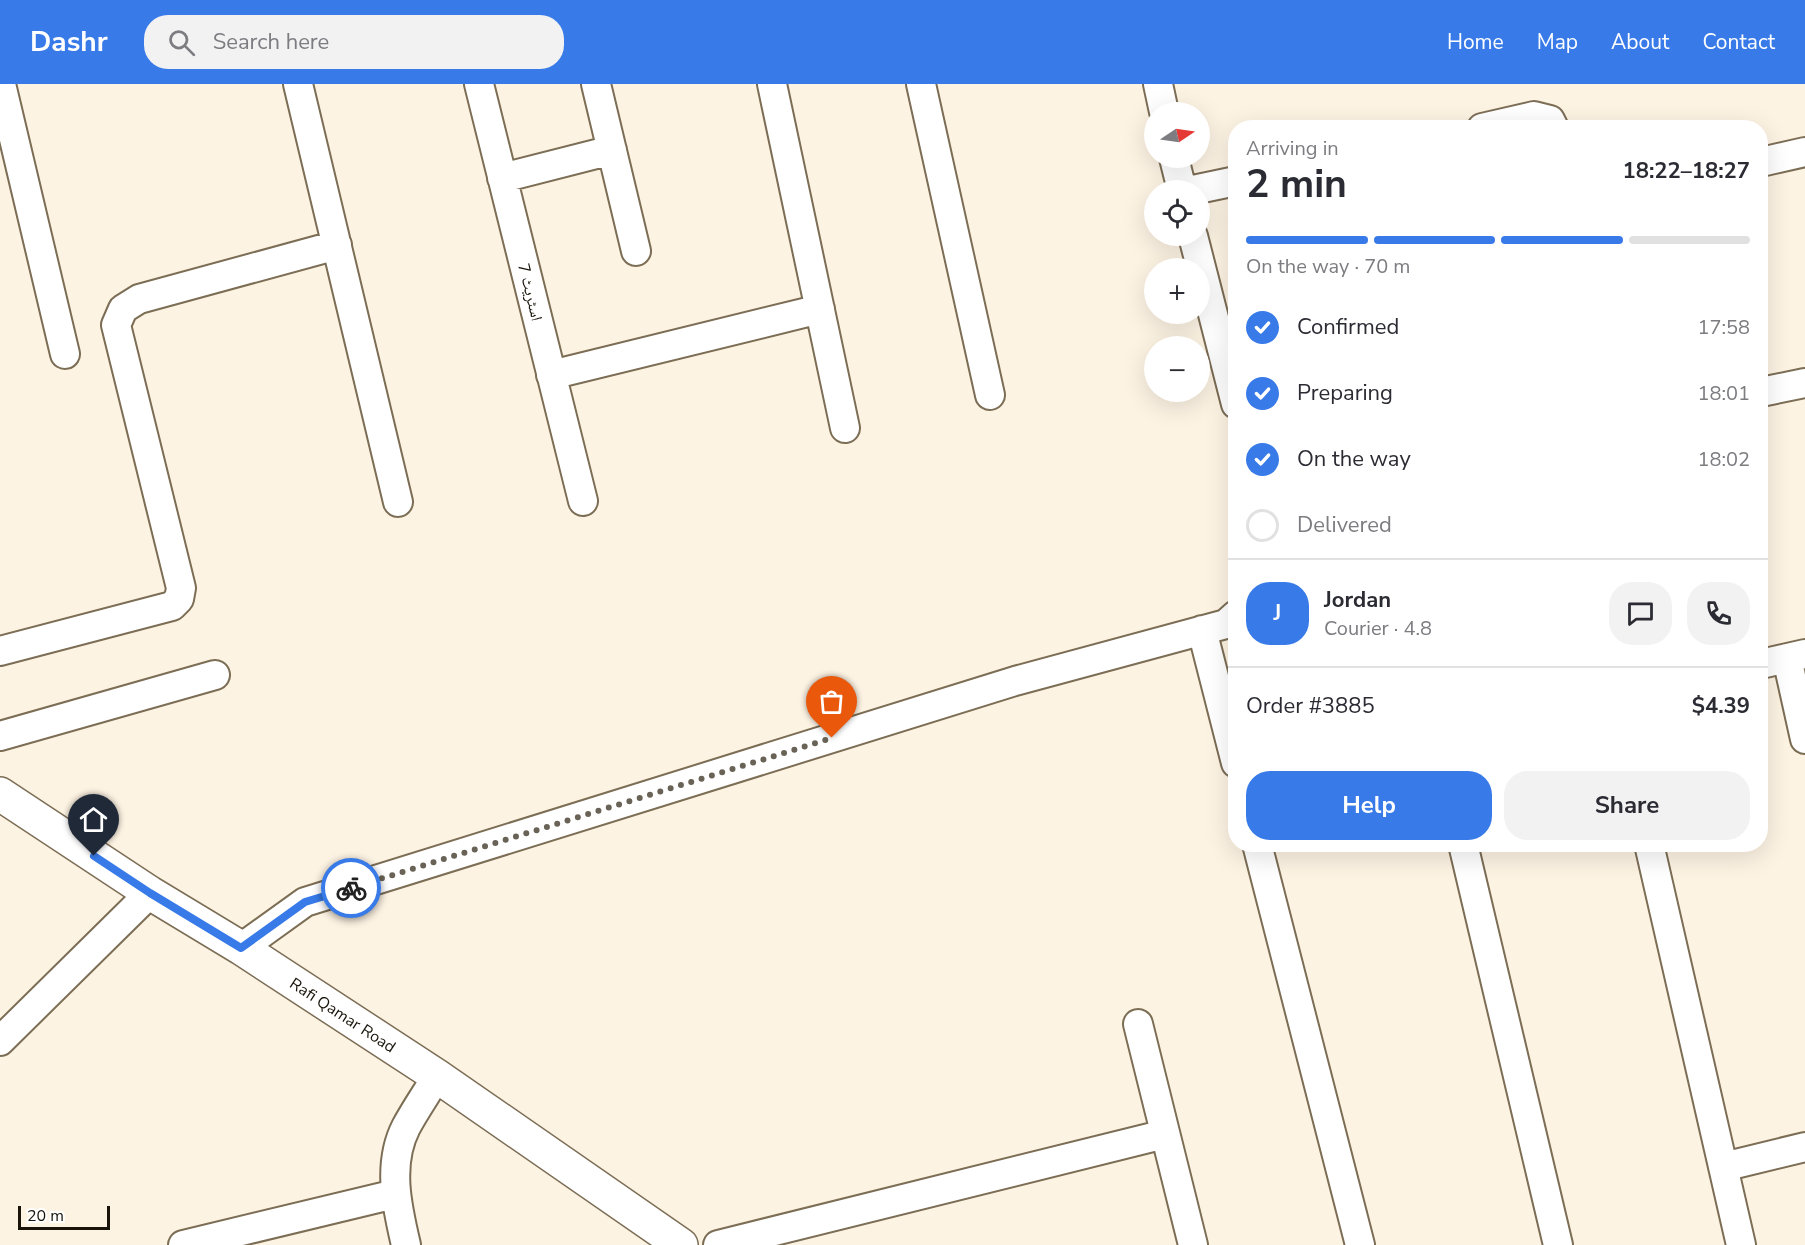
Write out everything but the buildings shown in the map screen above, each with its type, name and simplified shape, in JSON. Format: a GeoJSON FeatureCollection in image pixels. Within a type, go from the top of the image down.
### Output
{"type":"FeatureCollection","features":[{"type":"Feature","properties":{"kind":"street"},"geometry":{"type":"LineString","coordinates":[[1,84],[65,354]]}},
{"type":"Feature","properties":{"kind":"street"},"geometry":{"type":"LineString","coordinates":[[298,84],[398,502]]}},
{"type":"Feature","properties":{"kind":"street","name":"اسٹریٹ 7"},"geometry":{"type":"LineString","coordinates":[[479,84],[583,501]]}},
{"type":"Feature","properties":{"kind":"street"},"geometry":{"type":"LineString","coordinates":[[596,84],[636,251]]}},
{"type":"Feature","properties":{"kind":"street"},"geometry":{"type":"LineString","coordinates":[[772,84],[845,428]]}},
{"type":"Feature","properties":{"kind":"street"},"geometry":{"type":"LineString","coordinates":[[921,84],[990,395]]}},
{"type":"Feature","properties":{"kind":"street"},"geometry":{"type":"LineString","coordinates":[[1158,84],[1162,102]]}},
{"type":"Feature","properties":{"kind":"street"},"geometry":{"type":"LineString","coordinates":[[1517,120],[1534,116],[1550,120]]}},
{"type":"Feature","properties":{"kind":"street"},"geometry":{"type":"LineString","coordinates":[[502,178],[612,150]]}},
{"type":"Feature","properties":{"kind":"street"},"geometry":{"type":"LineString","coordinates":[[1768,160],[1805,152]]}},
{"type":"Feature","properties":{"kind":"street"},"geometry":{"type":"LineString","coordinates":[[1210,186],[1228,183]]}},
{"type":"Feature","properties":{"kind":"street"},"geometry":{"type":"LineString","coordinates":[[0,651],[172,606],[179,599],[181,588],[116,325],[123,309],[138,299],[337,245]]}},
{"type":"Feature","properties":{"kind":"street"},"geometry":{"type":"LineString","coordinates":[[1196,246],[1228,373]]}},
{"type":"Feature","properties":{"kind":"street"},"geometry":{"type":"LineString","coordinates":[[551,375],[820,309]]}},
{"type":"Feature","properties":{"kind":"street"},"geometry":{"type":"LineString","coordinates":[[1768,391],[1805,383]]}},
{"type":"Feature","properties":{"kind":"street"},"geometry":{"type":"LineString","coordinates":[[241,948],[305,902],[1015,681],[1228,622]]}},
{"type":"Feature","properties":{"kind":"street"},"geometry":{"type":"LineString","coordinates":[[1202,630],[1228,732]]}},
{"type":"Feature","properties":{"kind":"street"},"geometry":{"type":"LineString","coordinates":[[1784,659],[1805,739]]}},
{"type":"Feature","properties":{"kind":"street"},"geometry":{"type":"LineString","coordinates":[[0,736],[215,675]]}},
{"type":"Feature","properties":{"kind":"street","name":"Rafi Qamar Road"},"geometry":{"type":"LineString","coordinates":[[0,794],[150,893],[241,948],[437,1076],[681,1245]]}},
{"type":"Feature","properties":{"kind":"street"},"geometry":{"type":"LineString","coordinates":[[1259,852],[1360,1245]]}},
{"type":"Feature","properties":{"kind":"street"},"geometry":{"type":"LineString","coordinates":[[1464,852],[1558,1245]]}},
{"type":"Feature","properties":{"kind":"street"},"geometry":{"type":"LineString","coordinates":[[1651,852],[1741,1245]]}},
{"type":"Feature","properties":{"kind":"street"},"geometry":{"type":"LineString","coordinates":[[0,1041],[150,893]]}},
{"type":"Feature","properties":{"kind":"street"},"geometry":{"type":"LineString","coordinates":[[1138,1024],[1193,1245]]}},
{"type":"Feature","properties":{"kind":"street"},"geometry":{"type":"LineString","coordinates":[[406,1245],[395,1194],[396,1161],[405,1129],[437,1076]]}},
{"type":"Feature","properties":{"kind":"street"},"geometry":{"type":"LineString","coordinates":[[718,1245],[1165,1134]]}},
{"type":"Feature","properties":{"kind":"street"},"geometry":{"type":"LineString","coordinates":[[1723,1167],[1805,1147]]}},
{"type":"Feature","properties":{"kind":"street"},"geometry":{"type":"LineString","coordinates":[[183,1245],[395,1194]]}},
{"type":"Feature","properties":{"kind":"way so far"},"geometry":{"type":"LineString","coordinates":[[351,888],[832,738]]}},
{"type":"Feature","properties":{"kind":"route"},"geometry":{"type":"LineString","coordinates":[[94,856],[241,948],[305,902],[351,888]]}}]}
